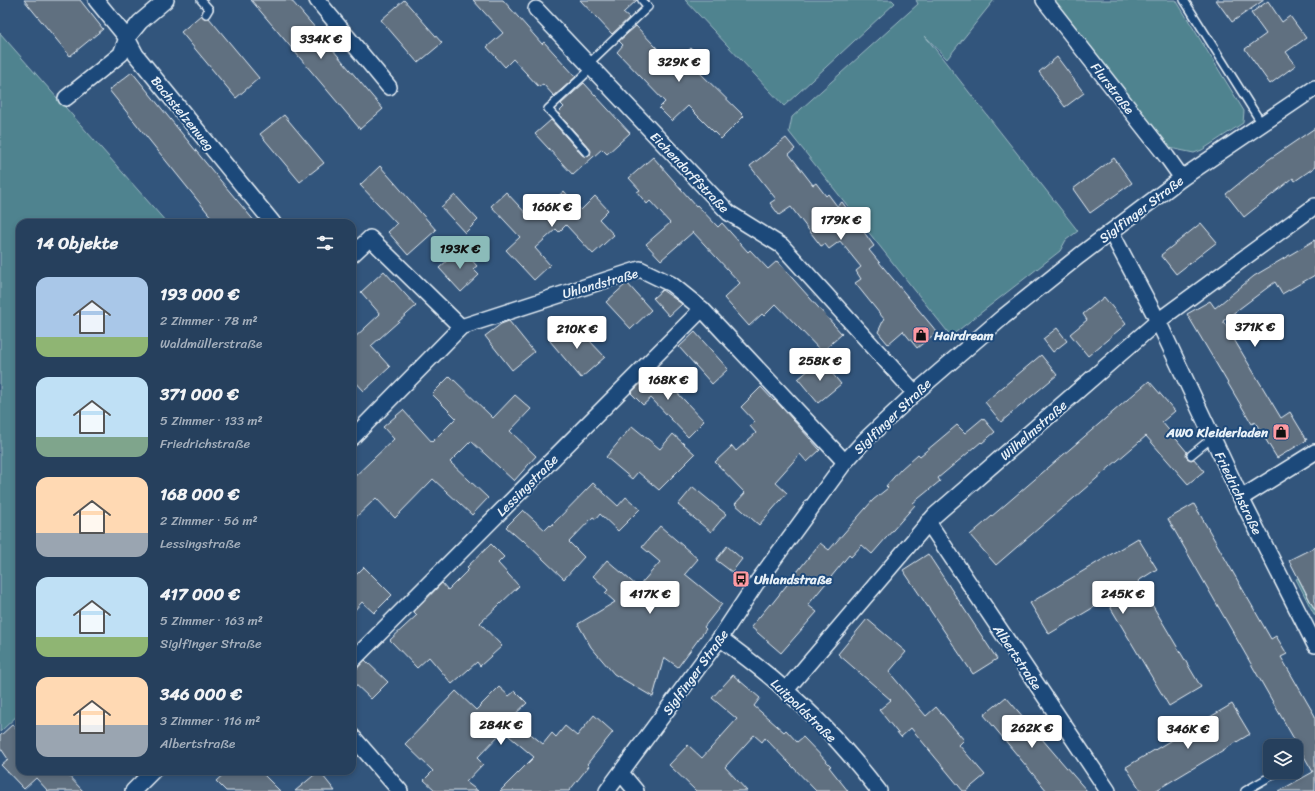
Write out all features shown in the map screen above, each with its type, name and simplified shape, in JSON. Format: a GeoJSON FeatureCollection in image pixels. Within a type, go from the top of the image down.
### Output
{"type":"FeatureCollection","features":[{"type":"Feature","properties":{"kind":"street","name":"Bachstelzenweg"},"geometry":{"type":"LineString","coordinates":[[96,0],[127,38],[136,55],[270,219]]}},
{"type":"Feature","properties":{"kind":"street"},"geometry":{"type":"LineString","coordinates":[[66,98],[121,54],[127,38],[140,22],[166,0]]}},
{"type":"Feature","properties":{"kind":"street"},"geometry":{"type":"LineString","coordinates":[[317,0],[389,87]]}},
{"type":"Feature","properties":{"kind":"street","name":"Flurstraße"},"geometry":{"type":"LineString","coordinates":[[1044,0],[1182,178]]}},
{"type":"Feature","properties":{"kind":"street","name":"Eichendorffstraße"},"geometry":{"type":"LineString","coordinates":[[536,9],[729,213],[782,246],[915,393]]}},
{"type":"Feature","properties":{"kind":"street","name":"Siglfinger Straße"},"geometry":{"type":"LineString","coordinates":[[607,791],[720,638],[763,574],[845,462],[915,393],[1003,317],[1079,256],[1182,178],[1315,88]]}},
{"type":"Feature","properties":{"kind":"street","name":"Wilhelmstraße"},"geometry":{"type":"LineString","coordinates":[[786,690],[934,516],[1158,321],[1315,206]]}},
{"type":"Feature","properties":{"kind":"street","name":"Friedrichstraße"},"geometry":{"type":"LineString","coordinates":[[1111,232],[1158,321],[1208,441],[1241,498],[1315,645]]}},
{"type":"Feature","properties":{"kind":"street"},"geometry":{"type":"LineString","coordinates":[[356,251],[370,238],[461,327]]}},
{"type":"Feature","properties":{"kind":"street","name":"Uhlandstraße"},"geometry":{"type":"LineString","coordinates":[[356,434],[461,327],[640,269],[671,284],[702,309],[845,462]]}},
{"type":"Feature","properties":{"kind":"street","name":"Lessingstraße"},"geometry":{"type":"LineString","coordinates":[[356,657],[702,309]]}},
{"type":"Feature","properties":{"kind":"street"},"geometry":{"type":"LineString","coordinates":[[1241,498],[1315,452]]}},
{"type":"Feature","properties":{"kind":"street","name":"Albertstraße"},"geometry":{"type":"LineString","coordinates":[[928,522],[1108,791]]}},
{"type":"Feature","properties":{"kind":"street","name":"Luitpoldstraße"},"geometry":{"type":"LineString","coordinates":[[720,638],[786,690],[822,725],[879,791]]}},
{"type":"Feature","properties":{"kind":"street"},"geometry":{"type":"LineString","coordinates":[[356,741],[400,791]]}},
{"type":"Feature","properties":{"kind":"street"},"geometry":{"type":"LineString","coordinates":[[621,773],[636,791]]}},
{"type":"Feature","properties":{"kind":"street"},"geometry":{"type":"LineString","coordinates":[[133,791],[149,775]]}},
{"type":"Feature","properties":{"kind":"lane"},"geometry":{"type":"LineString","coordinates":[[202,0],[209,9],[206,14]]}},
{"type":"Feature","properties":{"kind":"lane"},"geometry":{"type":"LineString","coordinates":[[586,152],[548,109],[648,6],[642,0]]}},
{"type":"Feature","properties":{"kind":"lane"},"geometry":{"type":"LineString","coordinates":[[1184,0],[1262,124]]}},
{"type":"Feature","properties":{"kind":"lane"},"geometry":{"type":"LineString","coordinates":[[1190,455],[1208,441]]}},
{"type":"Feature","properties":{"kind":"lane"},"geometry":{"type":"LineString","coordinates":[[1245,791],[1266,779]]}},
{"type":"Feature","properties":{"kind":"green space"},"geometry":{"type":"Polygon","coordinates":[[[685,0],[892,0],[895,3],[784,106],[685,0]]]}},
{"type":"Feature","properties":{"kind":"green space"},"geometry":{"type":"Polygon","coordinates":[[[916,0],[994,0],[947,59],[925,36],[1078,231],[1066,240],[1060,251],[951,336],[789,132],[792,117],[918,4],[916,0]]]}},
{"type":"Feature","properties":{"kind":"green space"},"geometry":{"type":"Polygon","coordinates":[[[1050,0],[1176,0],[1244,111],[1243,123],[1202,150],[1194,153],[1165,147],[1050,0]]]}},
{"type":"Feature","properties":{"kind":"green space"},"geometry":{"type":"Polygon","coordinates":[[[0,33],[163,219],[16,219],[16,717],[0,732],[0,33]]]}},
{"type":"Feature","properties":{"kind":"green space"},"geometry":{"type":"Polygon","coordinates":[[[1298,578],[1315,611],[1315,616],[1296,579],[1298,578]]]}},
{"type":"Feature","properties":{"kind":"building"},"geometry":{"type":"Polygon","coordinates":[[[24,0],[80,0],[103,29],[70,56],[24,0]]]}},
{"type":"Feature","properties":{"kind":"building"},"geometry":{"type":"Polygon","coordinates":[[[251,0],[291,0],[383,109],[360,129],[251,0]]]}},
{"type":"Feature","properties":{"kind":"building"},"geometry":{"type":"Polygon","coordinates":[[[404,0],[442,43],[418,63],[381,20],[404,0]]]}},
{"type":"Feature","properties":{"kind":"building"},"geometry":{"type":"Polygon","coordinates":[[[473,0],[503,0],[542,44],[544,42],[576,77],[554,96],[543,84],[539,87],[513,59],[505,67],[487,47],[503,33],[473,0]]]}},
{"type":"Feature","properties":{"kind":"building"},"geometry":{"type":"Polygon","coordinates":[[[580,0],[637,0],[623,13],[629,18],[612,34],[580,0]]]}},
{"type":"Feature","properties":{"kind":"building"},"geometry":{"type":"Polygon","coordinates":[[[1216,0],[1264,0],[1232,22],[1216,0]]]}},
{"type":"Feature","properties":{"kind":"building"},"geometry":{"type":"Polygon","coordinates":[[[1268,1],[1282,22],[1290,16],[1306,38],[1286,52],[1296,65],[1270,84],[1245,49],[1266,34],[1251,13],[1268,1]]]}},
{"type":"Feature","properties":{"kind":"building"},"geometry":{"type":"Polygon","coordinates":[[[201,15],[204,18],[209,18],[259,78],[236,98],[181,32],[201,15]]]}},
{"type":"Feature","properties":{"kind":"building"},"geometry":{"type":"Polygon","coordinates":[[[636,26],[673,65],[691,48],[703,60],[695,68],[744,116],[721,139],[688,106],[672,121],[659,108],[665,102],[617,52],[623,45],[619,41],[636,26]]]}},
{"type":"Feature","properties":{"kind":"building"},"geometry":{"type":"Polygon","coordinates":[[[1057,57],[1084,93],[1065,107],[1039,72],[1057,57]]]}},
{"type":"Feature","properties":{"kind":"building"},"geometry":{"type":"Polygon","coordinates":[[[132,72],[253,219],[213,219],[109,90],[132,72]]]}},
{"type":"Feature","properties":{"kind":"building"},"geometry":{"type":"Polygon","coordinates":[[[584,83],[630,133],[607,154],[602,149],[573,175],[535,134],[551,120],[582,155],[587,157],[590,155],[590,149],[558,113],[564,107],[561,104],[584,83]]]}},
{"type":"Feature","properties":{"kind":"building"},"geometry":{"type":"Polygon","coordinates":[[[284,115],[324,163],[300,182],[260,134],[284,115]]]}},
{"type":"Feature","properties":{"kind":"building"},"geometry":{"type":"Polygon","coordinates":[[[1315,128],[1315,167],[1295,181],[1293,178],[1244,217],[1226,194],[1268,160],[1315,128]]]}},
{"type":"Feature","properties":{"kind":"building"},"geometry":{"type":"Polygon","coordinates":[[[786,138],[795,149],[789,154],[813,185],[816,183],[826,196],[828,194],[837,206],[842,202],[874,246],[869,250],[937,332],[917,348],[903,331],[888,344],[878,332],[884,319],[855,283],[861,279],[856,271],[861,267],[840,241],[829,249],[825,244],[821,246],[791,207],[779,215],[770,203],[776,199],[750,166],[786,138]]]}},
{"type":"Feature","properties":{"kind":"building"},"geometry":{"type":"Polygon","coordinates":[[[653,157],[696,206],[697,205],[718,227],[722,223],[748,252],[750,250],[768,269],[777,261],[842,334],[822,352],[776,304],[764,316],[762,314],[749,326],[724,298],[740,283],[693,232],[661,260],[646,244],[670,223],[650,201],[647,204],[637,192],[640,190],[629,178],[653,157]]]}},
{"type":"Feature","properties":{"kind":"building"},"geometry":{"type":"Polygon","coordinates":[[[1114,158],[1132,183],[1090,213],[1073,189],[1114,158]]]}},
{"type":"Feature","properties":{"kind":"building"},"geometry":{"type":"Polygon","coordinates":[[[380,166],[436,230],[408,255],[388,232],[397,224],[360,185],[380,166]]]}},
{"type":"Feature","properties":{"kind":"building"},"geometry":{"type":"Polygon","coordinates":[[[564,191],[581,210],[595,196],[608,210],[599,219],[614,235],[593,254],[566,225],[559,232],[556,229],[535,248],[550,265],[534,280],[506,250],[520,237],[491,206],[506,192],[532,220],[564,191]]]}},
{"type":"Feature","properties":{"kind":"building"},"geometry":{"type":"Polygon","coordinates":[[[455,195],[478,220],[465,233],[441,207],[455,195]]]}},
{"type":"Feature","properties":{"kind":"building"},"geometry":{"type":"Polygon","coordinates":[[[1201,223],[1217,242],[1176,274],[1161,255],[1201,223]]]}},
{"type":"Feature","properties":{"kind":"building"},"geometry":{"type":"Polygon","coordinates":[[[1315,240],[1315,275],[1282,294],[1275,282],[1223,321],[1281,418],[1290,412],[1307,440],[1277,458],[1255,422],[1252,424],[1187,314],[1210,301],[1215,308],[1254,276],[1315,240]]]}},
{"type":"Feature","properties":{"kind":"building"},"geometry":{"type":"Polygon","coordinates":[[[461,248],[477,266],[473,269],[479,275],[461,292],[439,268],[461,248]]]}},
{"type":"Feature","properties":{"kind":"building"},"geometry":{"type":"Polygon","coordinates":[[[384,271],[416,306],[371,346],[390,367],[364,391],[356,382],[356,336],[380,314],[361,292],[384,271]]]}},
{"type":"Feature","properties":{"kind":"building"},"geometry":{"type":"Polygon","coordinates":[[[627,283],[651,310],[631,329],[606,302],[627,283]]]}},
{"type":"Feature","properties":{"kind":"building"},"geometry":{"type":"Polygon","coordinates":[[[662,290],[682,304],[669,316],[653,298],[662,290]]]}},
{"type":"Feature","properties":{"kind":"building"},"geometry":{"type":"Polygon","coordinates":[[[1104,297],[1126,324],[1088,356],[1070,334],[1087,320],[1083,314],[1104,297]]]}},
{"type":"Feature","properties":{"kind":"building"},"geometry":{"type":"Polygon","coordinates":[[[509,321],[534,352],[512,370],[485,336],[501,324],[509,321]]]}},
{"type":"Feature","properties":{"kind":"building"},"geometry":{"type":"Polygon","coordinates":[[[572,322],[605,357],[581,378],[550,341],[572,322]]]}},
{"type":"Feature","properties":{"kind":"building"},"geometry":{"type":"Polygon","coordinates":[[[1057,328],[1067,341],[1053,352],[1043,339],[1057,328]]]}},
{"type":"Feature","properties":{"kind":"building"},"geometry":{"type":"Polygon","coordinates":[[[695,332],[728,369],[712,384],[679,347],[695,332]]]}},
{"type":"Feature","properties":{"kind":"building"},"geometry":{"type":"Polygon","coordinates":[[[1041,355],[1057,375],[1001,422],[985,402],[1041,355]]]}},
{"type":"Feature","properties":{"kind":"building"},"geometry":{"type":"Polygon","coordinates":[[[821,360],[841,384],[818,403],[798,379],[821,360]]]}},
{"type":"Feature","properties":{"kind":"building"},"geometry":{"type":"Polygon","coordinates":[[[658,367],[670,380],[667,382],[704,421],[688,437],[651,398],[643,405],[631,393],[658,367]]]}},
{"type":"Feature","properties":{"kind":"building"},"geometry":{"type":"Polygon","coordinates":[[[450,376],[493,418],[515,395],[531,409],[510,431],[536,456],[514,481],[471,441],[450,462],[488,498],[472,515],[433,479],[395,518],[376,498],[356,517],[356,475],[394,439],[383,427],[403,410],[432,442],[456,418],[432,394],[450,376]]]}},
{"type":"Feature","properties":{"kind":"building"},"geometry":{"type":"Polygon","coordinates":[[[1149,381],[1175,411],[1162,422],[1187,452],[1187,458],[1191,460],[1194,459],[1204,471],[1188,484],[1146,436],[996,565],[970,535],[1149,381]]]}},
{"type":"Feature","properties":{"kind":"building"},"geometry":{"type":"Polygon","coordinates":[[[761,387],[774,401],[775,400],[820,450],[807,462],[800,454],[775,482],[787,493],[759,525],[735,504],[745,493],[715,462],[732,446],[736,451],[756,433],[750,426],[755,422],[741,407],[761,387]]]}},
{"type":"Feature","properties":{"kind":"building"},"geometry":{"type":"Polygon","coordinates":[[[983,418],[995,432],[938,478],[940,481],[913,503],[915,505],[872,554],[862,545],[851,557],[849,555],[808,605],[817,612],[781,653],[751,627],[770,604],[771,605],[820,543],[829,550],[873,500],[888,488],[886,486],[901,469],[918,454],[920,456],[957,425],[965,433],[983,418]]]}},
{"type":"Feature","properties":{"kind":"building"},"geometry":{"type":"Polygon","coordinates":[[[632,426],[660,449],[673,434],[695,454],[659,490],[638,472],[632,479],[606,457],[632,426]]]}},
{"type":"Feature","properties":{"kind":"building"},"geometry":{"type":"Polygon","coordinates":[[[593,483],[618,506],[626,497],[640,509],[618,531],[600,514],[596,519],[593,517],[569,542],[584,557],[564,579],[523,540],[522,541],[506,527],[523,510],[545,530],[550,525],[551,526],[593,483]]]}},
{"type":"Feature","properties":{"kind":"building"},"geometry":{"type":"Polygon","coordinates":[[[693,487],[726,514],[711,532],[678,505],[693,487]]]}},
{"type":"Feature","properties":{"kind":"building"},"geometry":{"type":"Polygon","coordinates":[[[1194,504],[1271,639],[1276,636],[1287,654],[1281,657],[1315,716],[1315,791],[1279,791],[1303,779],[1313,772],[1303,755],[1303,739],[1294,739],[1168,519],[1194,504]]]}},
{"type":"Feature","properties":{"kind":"building"},"geometry":{"type":"Polygon","coordinates":[[[660,526],[698,559],[685,574],[722,604],[704,627],[706,629],[678,667],[664,657],[653,697],[614,674],[591,647],[578,624],[615,602],[605,593],[608,590],[593,576],[607,560],[638,587],[660,562],[642,547],[660,526]]]}},
{"type":"Feature","properties":{"kind":"building"},"geometry":{"type":"Polygon","coordinates":[[[1138,538],[1157,569],[1138,581],[1201,687],[1169,706],[1106,600],[1049,634],[1030,603],[1138,538]]]}},
{"type":"Feature","properties":{"kind":"building"},"geometry":{"type":"Polygon","coordinates":[[[491,544],[504,557],[498,563],[519,586],[480,623],[502,646],[480,666],[477,662],[452,684],[429,657],[417,668],[390,640],[417,615],[414,612],[442,583],[448,590],[469,569],[467,567],[491,544]]]}},
{"type":"Feature","properties":{"kind":"building"},"geometry":{"type":"Polygon","coordinates":[[[727,546],[742,559],[732,572],[716,560],[727,546]]]}},
{"type":"Feature","properties":{"kind":"building"},"geometry":{"type":"Polygon","coordinates":[[[1315,547],[1315,610],[1289,560],[1315,547]]]}},
{"type":"Feature","properties":{"kind":"building"},"geometry":{"type":"Polygon","coordinates":[[[928,554],[997,659],[973,674],[903,570],[928,554]]]}},
{"type":"Feature","properties":{"kind":"building"},"geometry":{"type":"Polygon","coordinates":[[[364,567],[392,595],[374,613],[362,602],[356,609],[356,575],[364,567]]]}},
{"type":"Feature","properties":{"kind":"building"},"geometry":{"type":"Polygon","coordinates":[[[867,619],[906,652],[889,672],[926,716],[936,707],[964,740],[959,745],[985,775],[966,791],[963,791],[911,728],[901,737],[879,710],[891,700],[838,654],[867,619]]]}},
{"type":"Feature","properties":{"kind":"building"},"geometry":{"type":"Polygon","coordinates":[[[365,660],[388,682],[371,699],[356,685],[356,670],[365,660]]]}},
{"type":"Feature","properties":{"kind":"building"},"geometry":{"type":"Polygon","coordinates":[[[733,675],[760,698],[754,706],[784,732],[786,730],[797,742],[803,737],[831,766],[829,767],[848,791],[816,791],[765,738],[762,742],[754,735],[725,767],[747,791],[696,791],[669,765],[688,745],[702,758],[737,719],[712,698],[733,675]]]}},
{"type":"Feature","properties":{"kind":"building"},"geometry":{"type":"Polygon","coordinates":[[[499,687],[509,696],[515,691],[527,703],[511,718],[543,744],[552,733],[556,737],[565,726],[577,736],[594,715],[613,732],[587,764],[589,766],[569,791],[500,791],[534,757],[503,731],[477,758],[483,764],[466,782],[478,791],[436,791],[424,780],[433,771],[405,744],[456,691],[476,710],[499,687]]]}},
{"type":"Feature","properties":{"kind":"building"},"geometry":{"type":"Polygon","coordinates":[[[1006,697],[1087,791],[1047,791],[984,715],[1006,697]]]}},
{"type":"Feature","properties":{"kind":"building"},"geometry":{"type":"Polygon","coordinates":[[[1232,704],[1250,734],[1155,791],[1141,791],[1126,767],[1232,704]]]}},
{"type":"Feature","properties":{"kind":"building"},"geometry":{"type":"Polygon","coordinates":[[[13,724],[16,728],[16,775],[68,775],[83,791],[48,791],[36,778],[24,789],[1,765],[8,759],[0,747],[0,736],[13,724]]]}},
{"type":"Feature","properties":{"kind":"building"},"geometry":{"type":"Polygon","coordinates":[[[223,775],[264,775],[280,791],[226,791],[216,781],[223,775]]]}},
{"type":"Feature","properties":{"kind":"building"},"geometry":{"type":"Polygon","coordinates":[[[314,775],[322,775],[335,791],[295,791],[314,775]]]}},
{"type":"Feature","properties":{"kind":"place","name":"Hairdream"},"geometry":{"type":"Point","coordinates":[921,335]}},
{"type":"Feature","properties":{"kind":"place","name":"AWO Kleiderladen"},"geometry":{"type":"Point","coordinates":[1281,432]}},
{"type":"Feature","properties":{"kind":"place","name":"Uhlandstraße"},"geometry":{"type":"Point","coordinates":[741,579]}}]}
